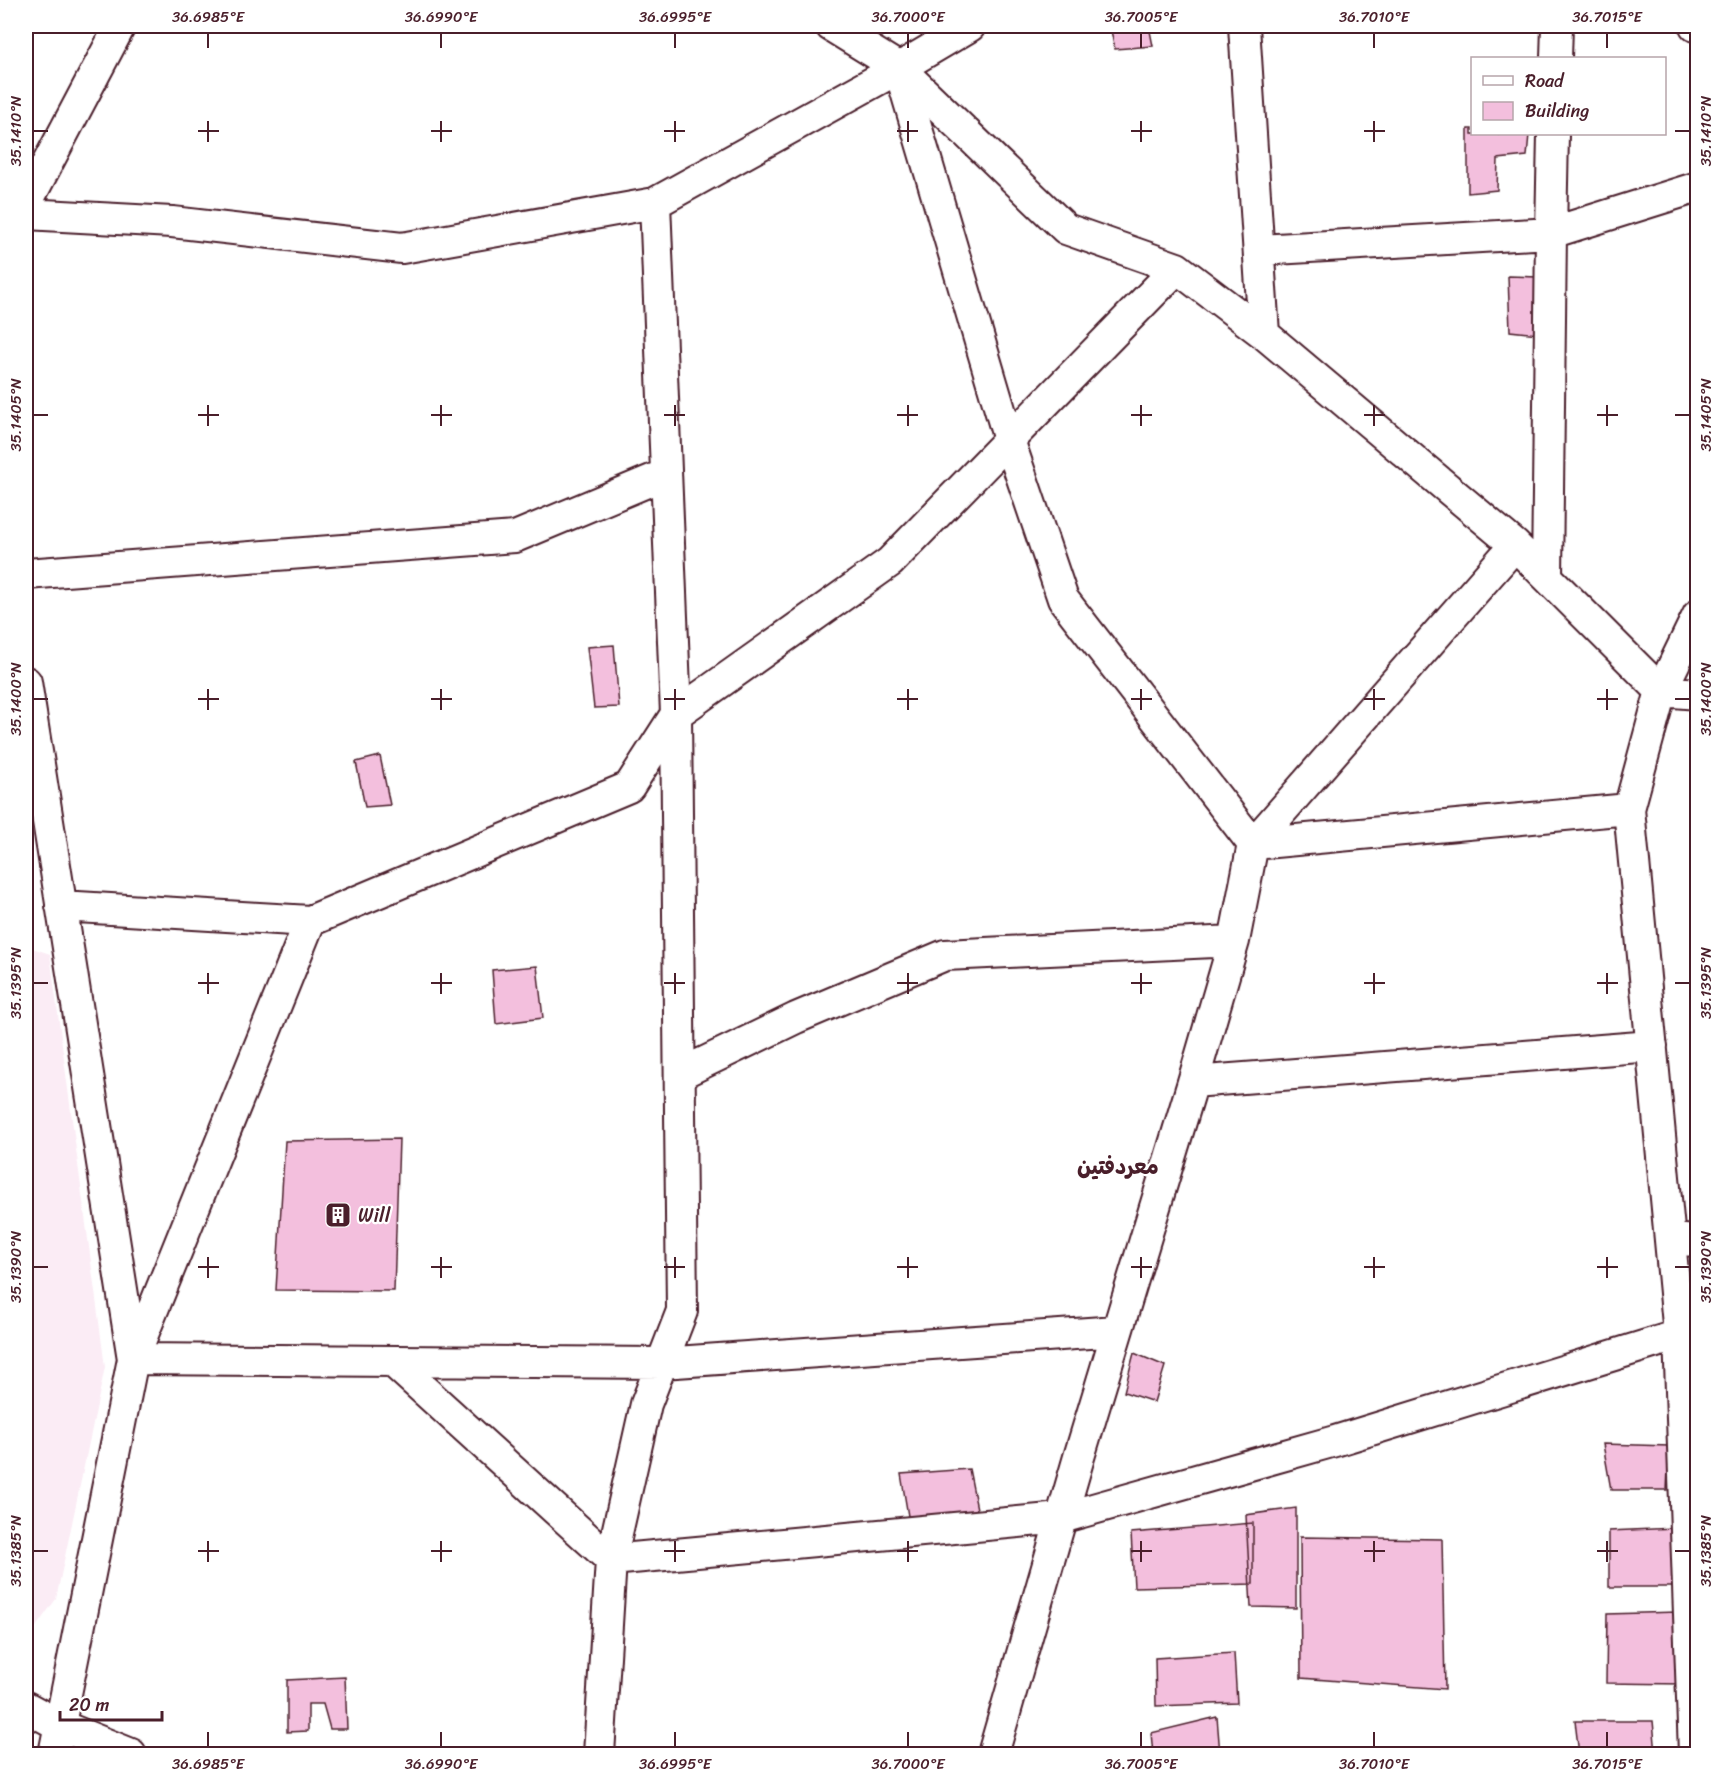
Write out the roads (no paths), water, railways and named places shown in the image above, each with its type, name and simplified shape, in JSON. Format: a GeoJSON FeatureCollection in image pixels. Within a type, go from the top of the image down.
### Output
{"type":"FeatureCollection","features":[{"type":"Feature","properties":{"kind":"street"},"geometry":{"type":"LineString","coordinates":[[26,204],[120,26]]}},
{"type":"Feature","properties":{"kind":"street"},"geometry":{"type":"LineString","coordinates":[[831,26],[899,68],[1066,229],[1177,268],[1264,334],[1515,545],[1661,691],[1698,694]]}},
{"type":"Feature","properties":{"kind":"street"},"geometry":{"type":"LineString","coordinates":[[26,213],[172,222],[402,248],[655,203],[899,68],[970,26]]}},
{"type":"Feature","properties":{"kind":"street"},"geometry":{"type":"LineString","coordinates":[[1244,26],[1264,334]]}},
{"type":"Feature","properties":{"kind":"street"},"geometry":{"type":"LineString","coordinates":[[1556,57],[1557,26]]}},
{"type":"Feature","properties":{"kind":"street"},"geometry":{"type":"LineString","coordinates":[[899,68],[1010,440],[1063,599],[1253,844]]}},
{"type":"Feature","properties":{"kind":"street"},"geometry":{"type":"LineString","coordinates":[[1547,577],[1554,135]]}},
{"type":"Feature","properties":{"kind":"street"},"geometry":{"type":"LineString","coordinates":[[1258,250],[1551,233],[1698,187]]}},
{"type":"Feature","properties":{"kind":"street"},"geometry":{"type":"LineString","coordinates":[[599,1755],[611,1560],[646,1404],[682,1311],[676,714],[655,203]]}},
{"type":"Feature","properties":{"kind":"street"},"geometry":{"type":"LineString","coordinates":[[61,906],[310,921],[629,787],[676,714],[890,562],[1177,268]]}},
{"type":"Feature","properties":{"kind":"street"},"geometry":{"type":"LineString","coordinates":[[26,574],[514,537],[666,474]]}},
{"type":"Feature","properties":{"kind":"street"},"geometry":{"type":"LineString","coordinates":[[993,1755],[1061,1518],[1234,941],[1253,844],[1515,545]]}},
{"type":"Feature","properties":{"kind":"street"},"geometry":{"type":"LineString","coordinates":[[1694,1755],[1679,1335],[1684,1240],[1652,1046],[1629,809],[1661,691],[1698,615]]}},
{"type":"Feature","properties":{"kind":"street"},"geometry":{"type":"LineString","coordinates":[[26,682],[133,1359]]}},
{"type":"Feature","properties":{"kind":"street"},"geometry":{"type":"LineString","coordinates":[[1253,844],[1629,809]]}},
{"type":"Feature","properties":{"kind":"street"},"geometry":{"type":"LineString","coordinates":[[54,1755],[133,1359],[310,921]]}},
{"type":"Feature","properties":{"kind":"street"},"geometry":{"type":"LineString","coordinates":[[680,1074],[796,1018],[945,955],[1234,941]]}},
{"type":"Feature","properties":{"kind":"street"},"geometry":{"type":"LineString","coordinates":[[1193,1082],[1652,1046]]}},
{"type":"Feature","properties":{"kind":"street"},"geometry":{"type":"LineString","coordinates":[[133,1359],[662,1363],[1117,1331]]}},
{"type":"Feature","properties":{"kind":"street"},"geometry":{"type":"LineString","coordinates":[[392,1361],[611,1560],[1061,1518],[1335,1441],[1679,1335]]}},
{"type":"Feature","properties":{"kind":"street"},"geometry":{"type":"LineString","coordinates":[[26,1707],[59,1725],[131,1755]]}},
{"type":"Feature","properties":{"kind":"place","name":"Will"},"geometry":{"type":"Point","coordinates":[338,1215]}},
{"type":"Feature","properties":{"kind":"district","name":"معردفتين"},"geometry":{"type":"Point","coordinates":[1118,1166]}}]}
